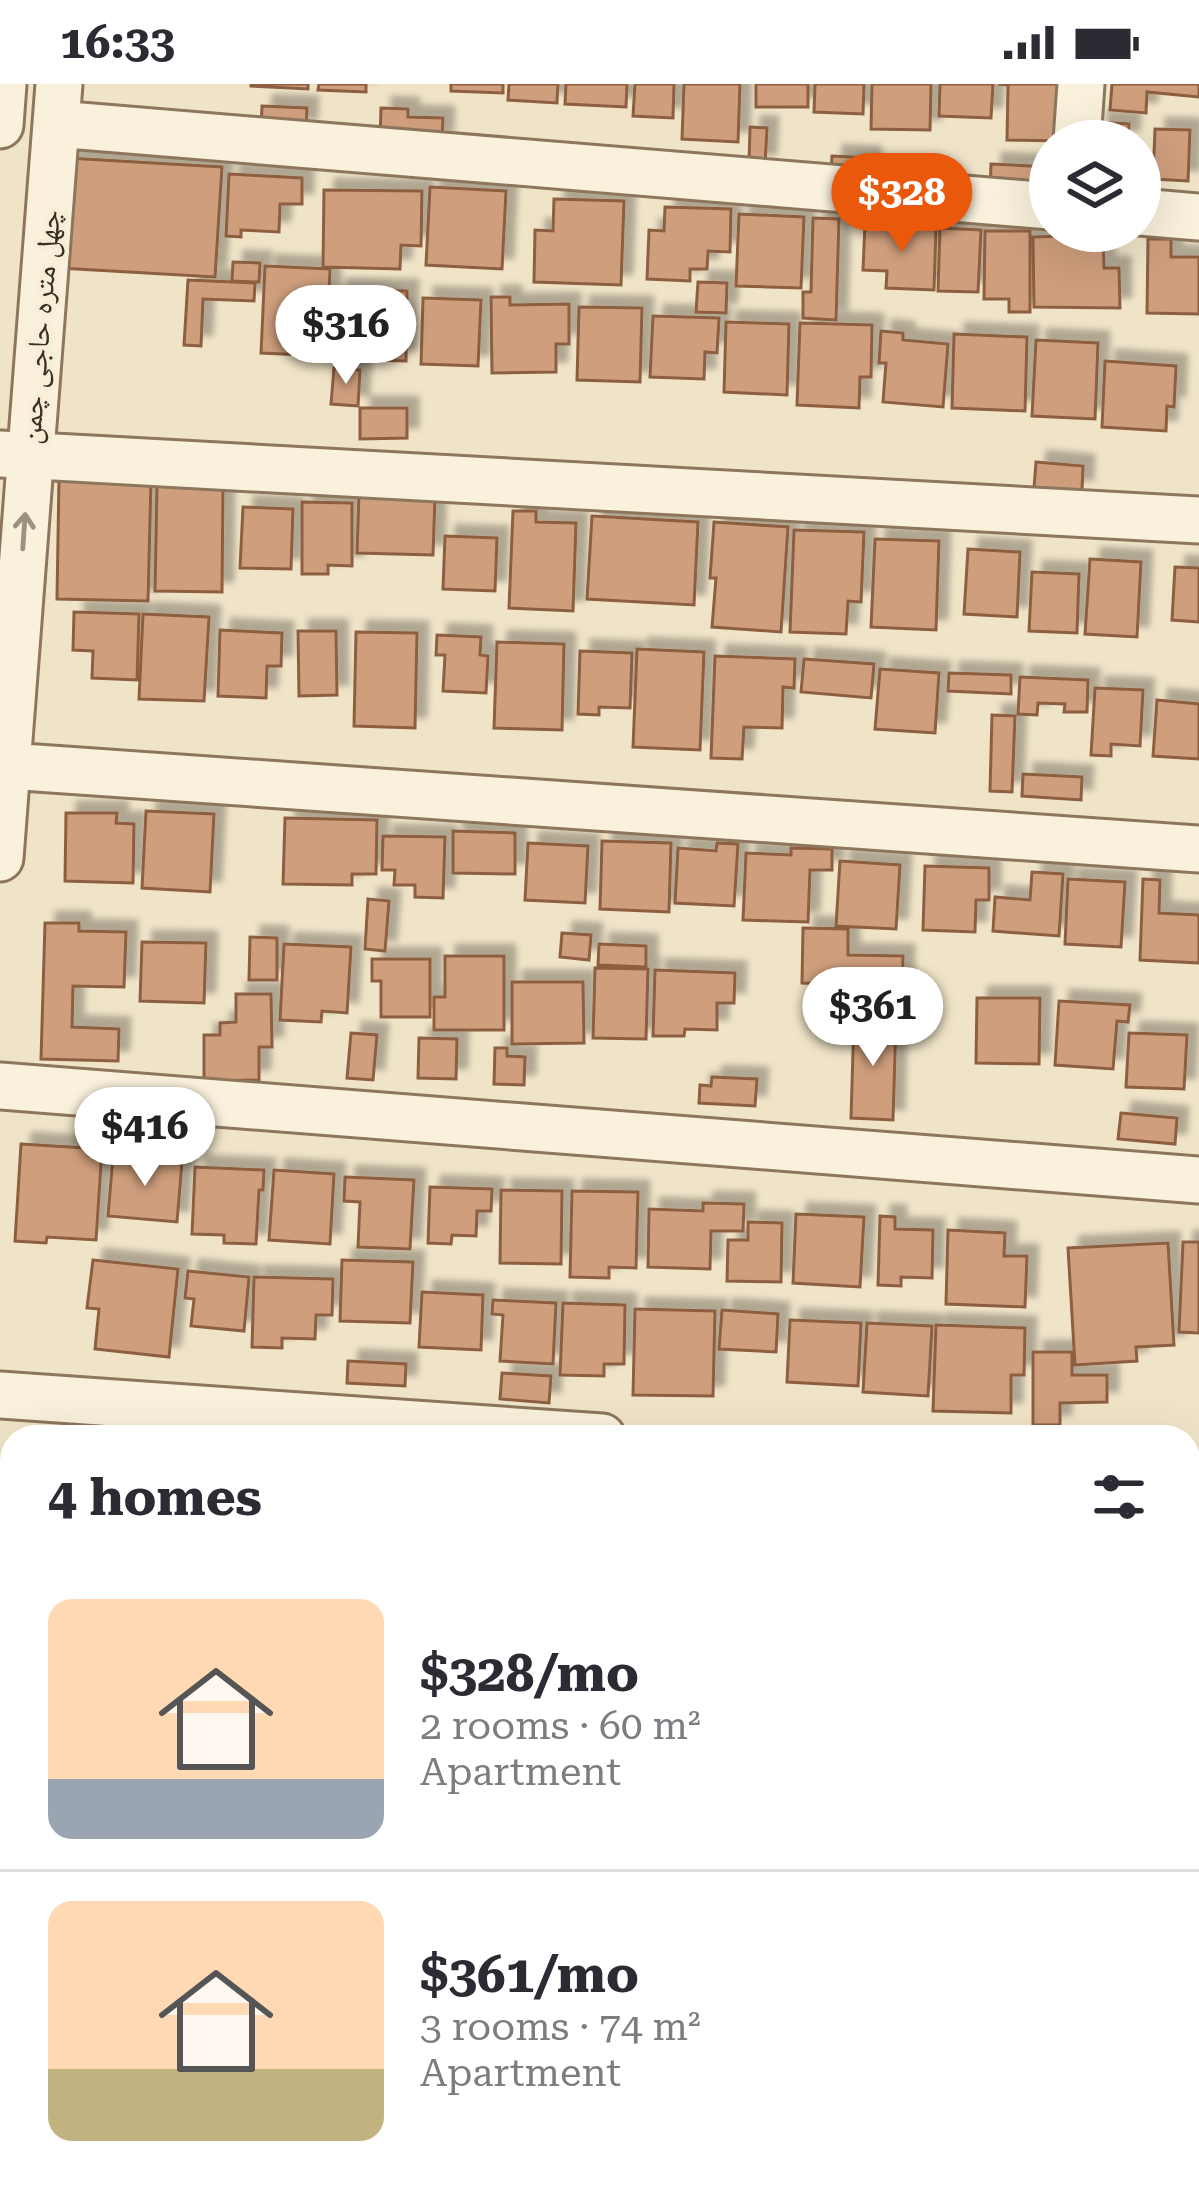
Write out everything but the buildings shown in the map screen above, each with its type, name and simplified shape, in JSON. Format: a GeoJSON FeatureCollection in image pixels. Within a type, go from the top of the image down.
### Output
{"type":"FeatureCollection","features":[{"type":"Feature","properties":{"kind":"street"},"geometry":{"type":"LineString","coordinates":[[0,120],[3,84]]}},
{"type":"Feature","properties":{"kind":"street"},"geometry":{"type":"LineString","coordinates":[[1078,120],[1081,84]]}},
{"type":"Feature","properties":{"kind":"street"},"geometry":{"type":"LineString","coordinates":[[58,104],[1029,204]]}},
{"type":"Feature","properties":{"kind":"street","name":"چهل متره حاجی چمن"},"geometry":{"type":"LineString","coordinates":[[0,858],[8,766],[15,455],[58,104]]}},
{"type":"Feature","properties":{"kind":"street"},"geometry":{"type":"LineString","coordinates":[[1161,214],[1199,217]]}},
{"type":"Feature","properties":{"kind":"street"},"geometry":{"type":"LineString","coordinates":[[15,455],[1199,520]]}},
{"type":"Feature","properties":{"kind":"street"},"geometry":{"type":"LineString","coordinates":[[8,766],[1199,849]]}},
{"type":"Feature","properties":{"kind":"street"},"geometry":{"type":"LineString","coordinates":[[0,1085],[1199,1180]]}},
{"type":"Feature","properties":{"kind":"street"},"geometry":{"type":"LineString","coordinates":[[0,1396],[426,1425]]}}]}
